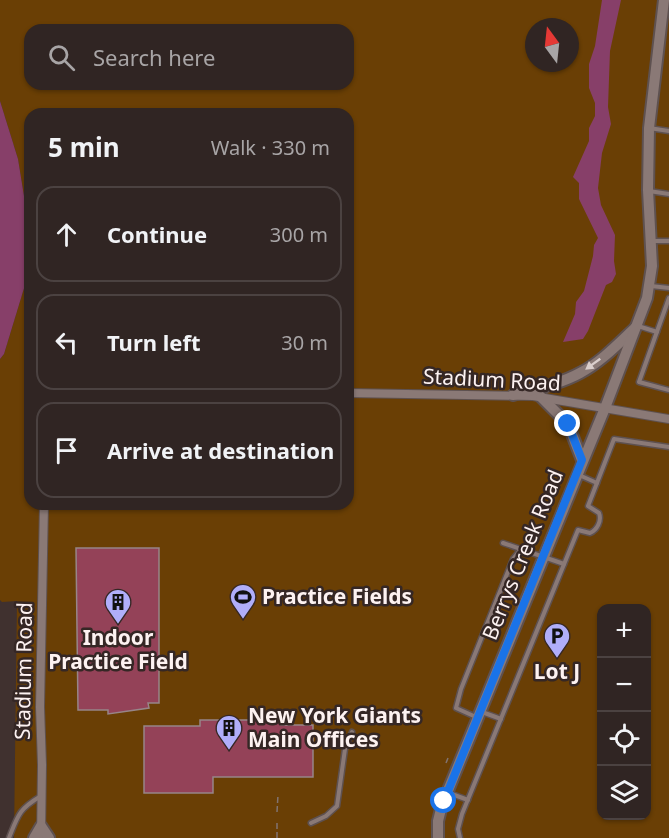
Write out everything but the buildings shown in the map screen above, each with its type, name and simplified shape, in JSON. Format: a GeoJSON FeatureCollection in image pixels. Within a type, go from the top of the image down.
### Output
{"type":"FeatureCollection","features":[{"type":"Feature","properties":{"kind":"street","name":"Berrys Creek Road"},"geometry":{"type":"LineString","coordinates":[[438,838],[439,816],[447,793],[638,326],[650,285],[649,128],[664,36],[664,0]]}},
{"type":"Feature","properties":{"kind":"street"},"geometry":{"type":"LineString","coordinates":[[513,395],[580,373],[638,326]]}},
{"type":"Feature","properties":{"kind":"street","name":"Stadium Road"},"geometry":{"type":"LineString","coordinates":[[354,393],[542,397],[669,419]]}},
{"type":"Feature","properties":{"kind":"street"},"geometry":{"type":"LineString","coordinates":[[542,397],[568,424],[582,460]]}},
{"type":"Feature","properties":{"kind":"street","name":"Stadium Road"},"geometry":{"type":"LineString","coordinates":[[41,838],[40,707],[44,510]]}},
{"type":"Feature","properties":{"kind":"street"},"geometry":{"type":"LineString","coordinates":[[34,838],[41,826],[49,838]]}},
{"type":"Feature","properties":{"kind":"lane"},"geometry":{"type":"LineString","coordinates":[[649,128],[669,131]]}},
{"type":"Feature","properties":{"kind":"lane"},"geometry":{"type":"LineString","coordinates":[[648,190],[669,194]]}},
{"type":"Feature","properties":{"kind":"lane"},"geometry":{"type":"LineString","coordinates":[[651,241],[669,241]]}},
{"type":"Feature","properties":{"kind":"lane"},"geometry":{"type":"LineString","coordinates":[[650,285],[669,288]]}},
{"type":"Feature","properties":{"kind":"lane"},"geometry":{"type":"LineString","coordinates":[[669,298],[639,382],[669,390]]}},
{"type":"Feature","properties":{"kind":"lane"},"geometry":{"type":"LineString","coordinates":[[638,326],[657,332]]}},
{"type":"Feature","properties":{"kind":"lane"},"geometry":{"type":"LineString","coordinates":[[460,838],[459,824],[468,800],[578,530],[593,532],[599,523],[599,513],[588,507],[614,439],[669,447]]}},
{"type":"Feature","properties":{"kind":"lane"},"geometry":{"type":"LineString","coordinates":[[577,474],[597,483]]}},
{"type":"Feature","properties":{"kind":"lane"},"geometry":{"type":"LineString","coordinates":[[503,543],[564,564]]}},
{"type":"Feature","properties":{"kind":"lane"},"geometry":{"type":"LineString","coordinates":[[501,719],[456,708],[461,688],[513,559],[521,549]]}},
{"type":"Feature","properties":{"kind":"lane"},"geometry":{"type":"LineString","coordinates":[[311,823],[326,816],[337,806],[345,749],[352,732]]}},
{"type":"Feature","properties":{"kind":"lane"},"geometry":{"type":"LineString","coordinates":[[447,793],[468,800]]}},
{"type":"Feature","properties":{"kind":"lane"},"geometry":{"type":"LineString","coordinates":[[9,838],[25,806],[42,796]]}},
{"type":"Feature","properties":{"kind":"path"},"geometry":{"type":"LineString","coordinates":[[446,763],[448,758]]}},
{"type":"Feature","properties":{"kind":"path"},"geometry":{"type":"LineString","coordinates":[[277,812],[278,795]]}},
{"type":"Feature","properties":{"kind":"path"},"geometry":{"type":"LineString","coordinates":[[277,823],[277,838]]}},
{"type":"Feature","properties":{"kind":"shaded area"},"geometry":{"type":"Polygon","coordinates":[[[0,0],[669,0],[669,838],[14,838],[17,601],[2,602],[0,600],[0,359],[4,354],[24,288],[24,510],[354,510],[354,108],[24,108],[24,196],[18,159],[0,101],[0,0]]]}},
{"type":"Feature","properties":{"kind":"shaded area"},"geometry":{"type":"Polygon","coordinates":[[[602,0],[621,0],[610,51],[608,107],[611,124],[602,153],[598,188],[601,205],[615,235],[616,274],[612,282],[606,285],[583,339],[563,342],[575,314],[576,302],[584,291],[594,245],[598,238],[579,199],[579,183],[573,177],[589,141],[589,128],[595,116],[595,103],[589,88],[589,64],[595,46],[602,0]]]}},
{"type":"Feature","properties":{"kind":"shaded area"},"geometry":{"type":"Polygon","coordinates":[[[0,101],[18,159],[24,196],[24,288],[4,354],[0,359],[0,101]]]}},
{"type":"Feature","properties":{"kind":"place","name":"Practice Fields"},"geometry":{"type":"Point","coordinates":[243,620]}},
{"type":"Feature","properties":{"kind":"place","name":"Indoor Practice Field"},"geometry":{"type":"Point","coordinates":[118,625]}},
{"type":"Feature","properties":{"kind":"place","name":"Lot J"},"geometry":{"type":"Point","coordinates":[557,659]}},
{"type":"Feature","properties":{"kind":"place","name":"New York Giants Main Offices"},"geometry":{"type":"Point","coordinates":[229,751]}},
{"type":"Feature","properties":{"kind":"route"},"geometry":{"type":"LineString","coordinates":[[444,801],[582,460],[568,424]]}}]}
